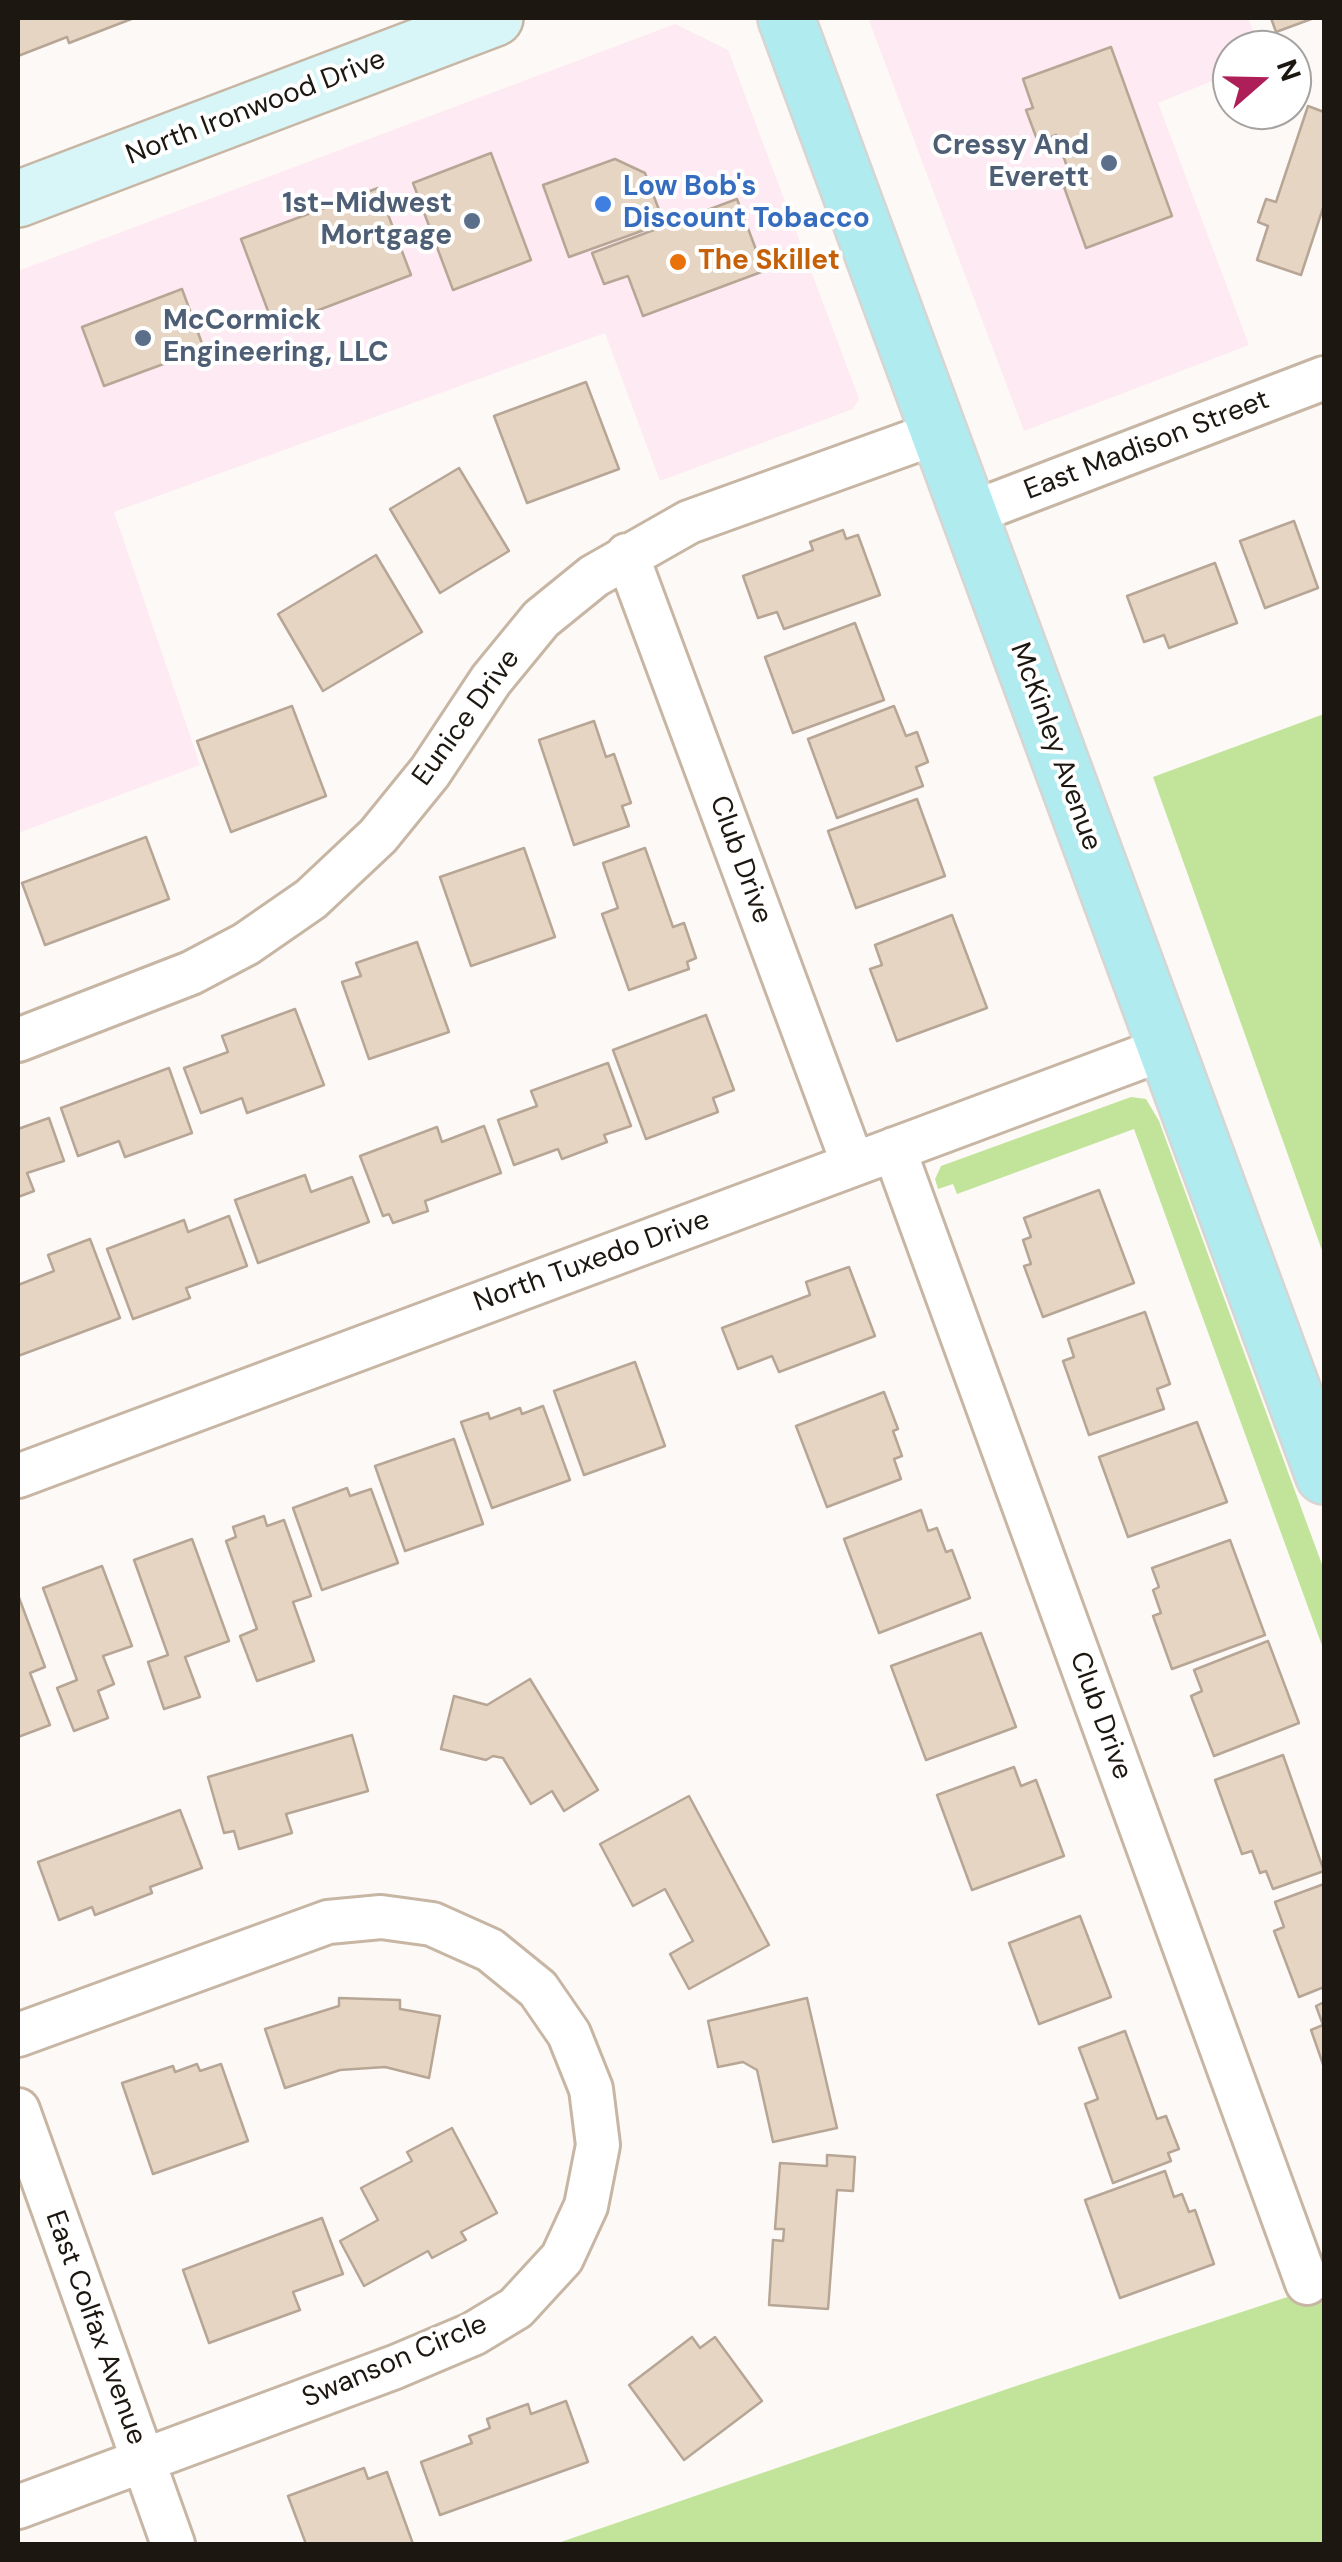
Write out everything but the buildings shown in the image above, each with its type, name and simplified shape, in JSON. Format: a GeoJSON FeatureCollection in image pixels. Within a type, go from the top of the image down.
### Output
{"type":"FeatureCollection","features":[{"type":"Feature","properties":{"kind":"main road","name":"North Ironwood Drive"},"geometry":{"type":"LineString","coordinates":[[18,199],[495,18]]}},
{"type":"Feature","properties":{"kind":"main road","name":"McKinley Avenue"},"geometry":{"type":"LineString","coordinates":[[786,18],[1324,1476]]}},
{"type":"Feature","properties":{"kind":"street","name":"East Madison Street"},"geometry":{"type":"LineString","coordinates":[[969,514],[1324,378]]}},
{"type":"Feature","properties":{"kind":"street","name":"Eunice Drive"},"geometry":{"type":"LineString","coordinates":[[18,1040],[190,973],[246,944],[311,899],[378,836],[430,772],[491,680],[541,619],[594,576],[689,522],[939,432]]}},
{"type":"Feature","properties":{"kind":"street","name":"Club Drive"},"geometry":{"type":"LineString","coordinates":[[627,555],[853,1164]]}},
{"type":"Feature","properties":{"kind":"street","name":"North Tuxedo Drive"},"geometry":{"type":"LineString","coordinates":[[18,1476],[1166,1048]]}},
{"type":"Feature","properties":{"kind":"street","name":"Club Drive"},"geometry":{"type":"LineString","coordinates":[[894,1149],[1307,2283]]}},
{"type":"Feature","properties":{"kind":"street","name":"Swanson Circle"},"geometry":{"type":"LineString","coordinates":[[18,2035],[328,1922],[381,1916],[432,1924],[490,1950],[538,1988],[569,2034],[590,2089],[598,2145],[586,2206],[562,2258],[516,2308],[473,2334],[395,2367],[18,2507]]}},
{"type":"Feature","properties":{"kind":"street","name":"East Colfax Avenue"},"geometry":{"type":"LineString","coordinates":[[18,2110],[174,2544]]}},
{"type":"Feature","properties":{"kind":"shaded area"},"geometry":{"type":"Polygon","coordinates":[[[868,18],[1248,18],[1253,30],[1212,30],[1212,81],[1158,103],[1249,345],[1024,431],[868,18]]]}},
{"type":"Feature","properties":{"kind":"shaded area"},"geometry":{"type":"Polygon","coordinates":[[[675,24],[728,50],[859,399],[853,409],[660,481],[605,333],[114,512],[200,765],[18,833],[18,271],[675,24]]]}},
{"type":"Feature","properties":{"kind":"green space"},"geometry":{"type":"Polygon","coordinates":[[[1324,714],[1324,1256],[1153,777],[1324,714]]]}},
{"type":"Feature","properties":{"kind":"green space"},"geometry":{"type":"Polygon","coordinates":[[[1131,1097],[1146,1099],[1159,1121],[1324,1570],[1324,1651],[1134,1129],[957,1194],[953,1184],[938,1189],[935,1179],[941,1166],[1131,1097]]]}},
{"type":"Feature","properties":{"kind":"green space"},"geometry":{"type":"Polygon","coordinates":[[[1324,2285],[1324,2544],[555,2544],[1016,2386],[1324,2285]]]}},
{"type":"Feature","properties":{"kind":"place","name":"Cressy And Everett"},"geometry":{"type":"Point","coordinates":[1109,163]}},
{"type":"Feature","properties":{"kind":"place","name":"Low Bob's Discount Tobacco"},"geometry":{"type":"Point","coordinates":[603,204]}},
{"type":"Feature","properties":{"kind":"place","name":"1st-Midwest Mortgage"},"geometry":{"type":"Point","coordinates":[472,221]}},
{"type":"Feature","properties":{"kind":"place","name":"The Skillet"},"geometry":{"type":"Point","coordinates":[678,262]}},
{"type":"Feature","properties":{"kind":"place","name":"McCormick Engineering, LLC"},"geometry":{"type":"Point","coordinates":[143,338]}}]}
